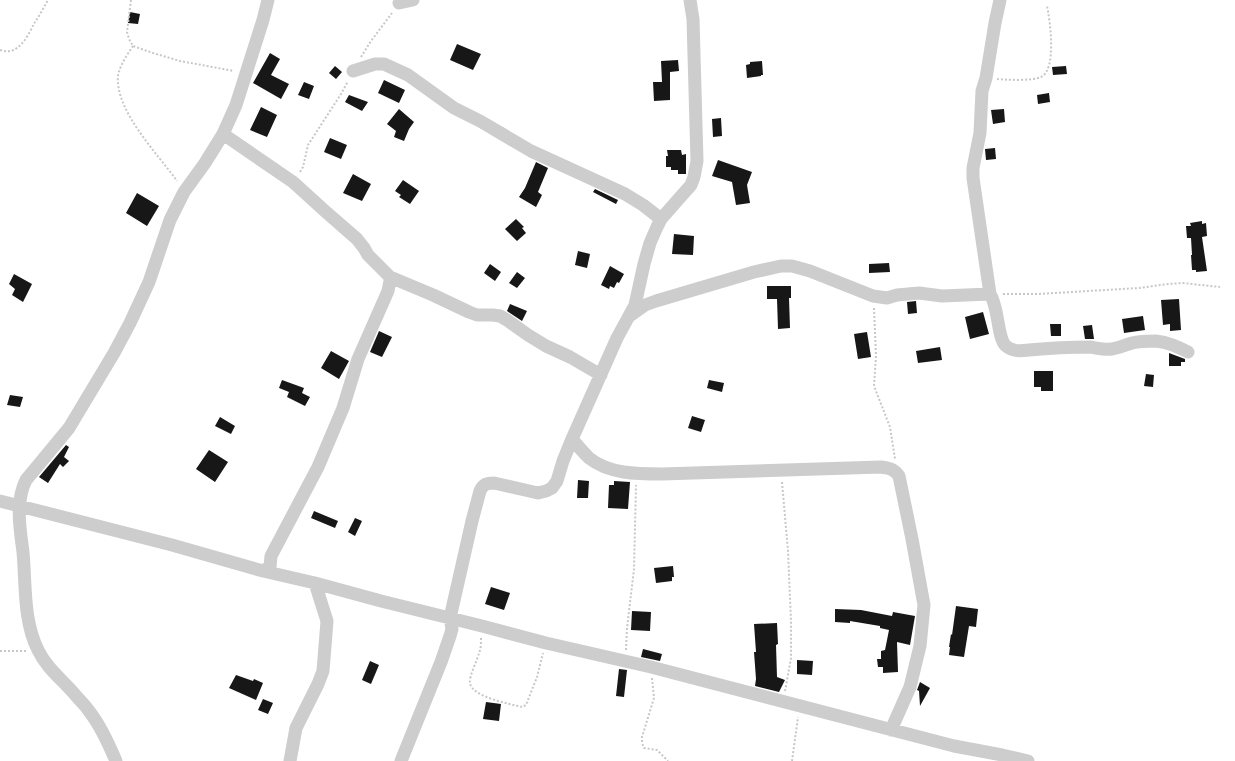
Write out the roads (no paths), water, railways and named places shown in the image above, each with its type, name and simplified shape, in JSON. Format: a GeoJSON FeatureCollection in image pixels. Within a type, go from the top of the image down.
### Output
{"type":"FeatureCollection","features":[{"type":"Feature","properties":{"kind":"street"},"geometry":{"type":"LineString","coordinates":[[116,761],[110,746],[94,718],[76,695],[46,663],[38,650],[28,619],[20,531],[21,490],[26,480],[69,428],[130,323],[149,282],[170,220],[184,192],[205,163],[223,134],[236,105],[247,74],[268,0]]}},
{"type":"Feature","properties":{"kind":"street"},"geometry":{"type":"LineString","coordinates":[[399,3],[413,0]]}},
{"type":"Feature","properties":{"kind":"street"},"geometry":{"type":"LineString","coordinates":[[401,761],[441,662],[452,629],[450,618],[472,521],[482,486],[494,483],[538,493],[552,488],[557,481],[572,439],[617,338],[635,305],[650,243],[661,219],[691,185],[697,161],[693,19],[690,0]]}},
{"type":"Feature","properties":{"kind":"street"},"geometry":{"type":"LineString","coordinates":[[1000,0],[994,23],[986,78],[982,92],[980,133],[973,168],[973,178],[990,294],[995,305],[1002,338],[1005,345],[1012,350],[1085,347],[1109,350],[1142,342],[1156,341],[1168,343],[1188,352]]}},
{"type":"Feature","properties":{"kind":"street"},"geometry":{"type":"LineString","coordinates":[[353,71],[375,64],[384,64],[408,75],[454,108],[480,121],[531,151],[625,194],[643,205],[661,219]]}},
{"type":"Feature","properties":{"kind":"street"},"geometry":{"type":"LineString","coordinates":[[223,134],[293,182],[357,239],[368,255],[390,277],[477,315],[500,316],[546,346],[570,357],[601,375]]}},
{"type":"Feature","properties":{"kind":"street"},"geometry":{"type":"LineString","coordinates":[[629,316],[645,305],[656,301],[754,272],[782,266],[792,266],[810,271],[873,296],[887,298],[897,295],[919,293],[942,296],[990,294]]}},
{"type":"Feature","properties":{"kind":"street"},"geometry":{"type":"LineString","coordinates":[[263,571],[270,567],[271,556],[318,467],[343,408],[358,359],[388,291],[390,277]]}},
{"type":"Feature","properties":{"kind":"street"},"geometry":{"type":"LineString","coordinates":[[572,439],[589,458],[597,463],[620,472],[636,474],[881,467],[895,470],[899,476],[904,499],[924,605],[920,646],[910,687],[891,730]]}},
{"type":"Feature","properties":{"kind":"street"},"geometry":{"type":"LineString","coordinates":[[0,501],[172,545],[263,571],[546,643],[651,667],[954,746],[1028,761]]}},
{"type":"Feature","properties":{"kind":"street"},"geometry":{"type":"LineString","coordinates":[[290,761],[296,728],[323,671],[327,621],[315,583]]}}]}
